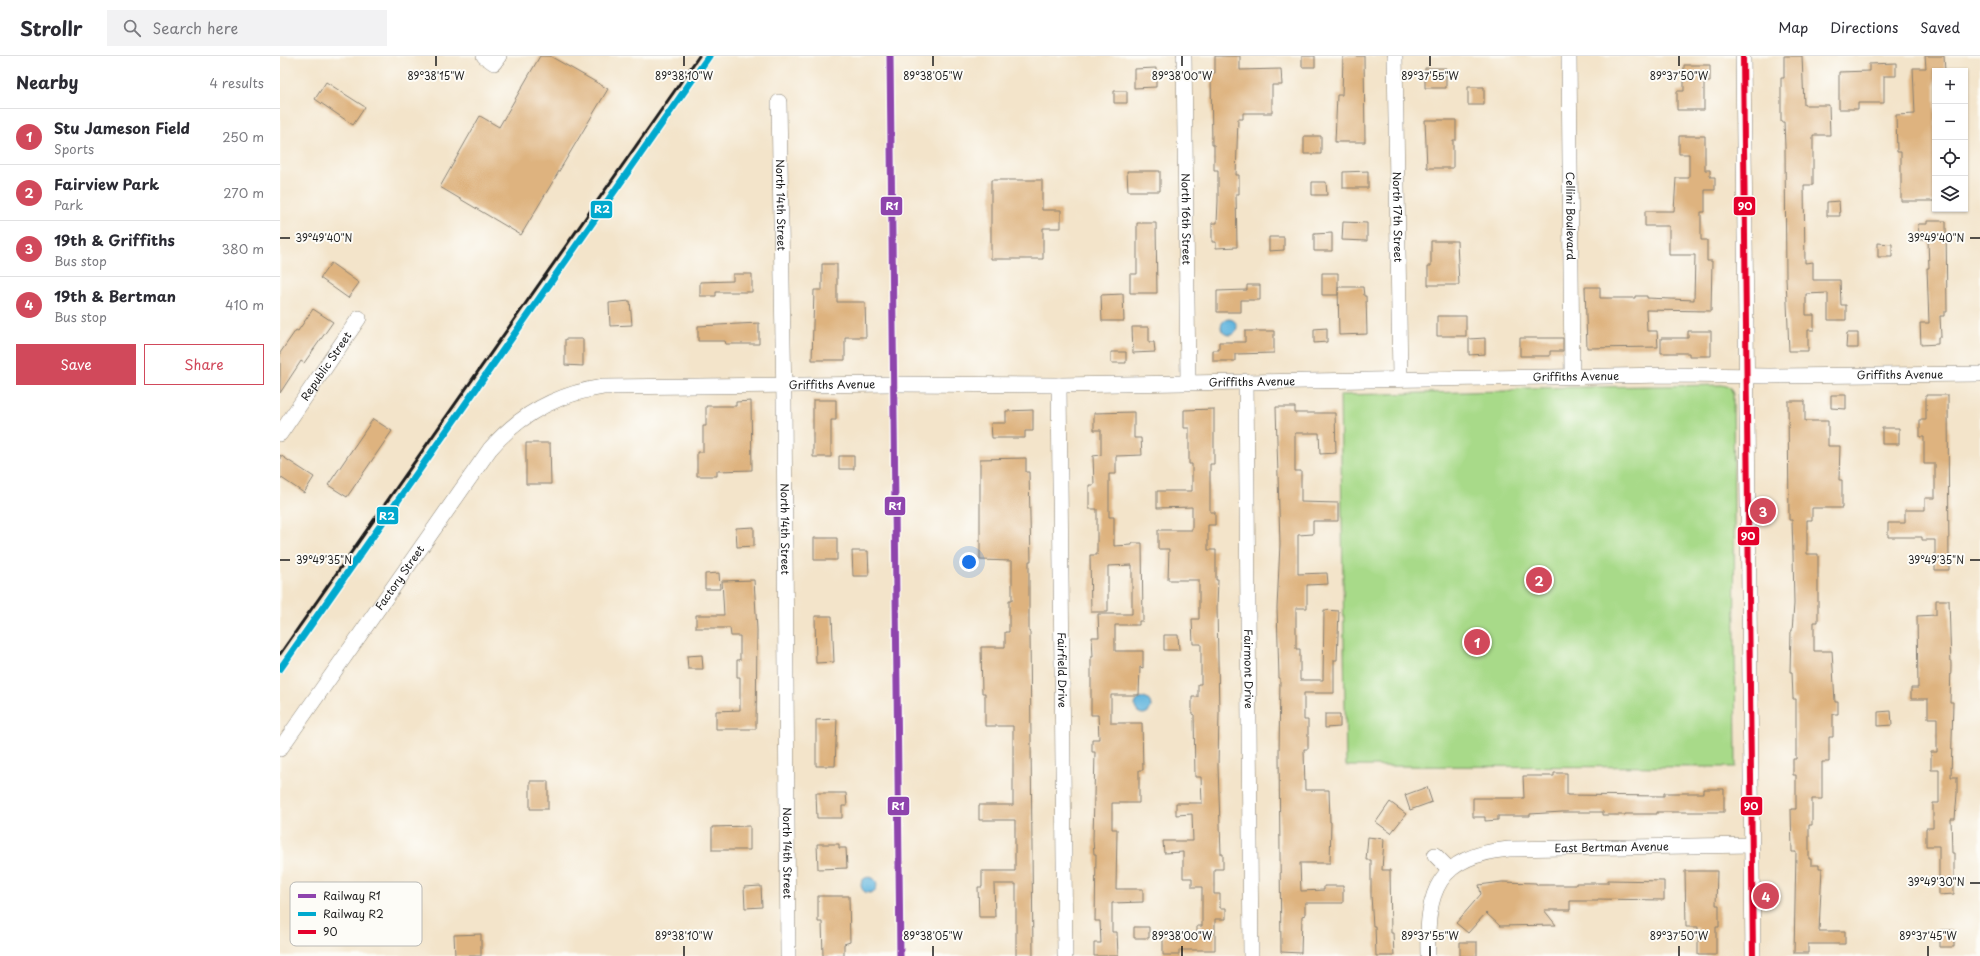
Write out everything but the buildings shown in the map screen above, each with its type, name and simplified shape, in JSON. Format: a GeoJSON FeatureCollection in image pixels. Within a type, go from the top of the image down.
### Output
{"type":"FeatureCollection","features":[{"type":"Feature","properties":{"kind":"street","name":"North 16th Street"},"geometry":{"type":"LineString","coordinates":[[1184,56],[1188,382]]}},
{"type":"Feature","properties":{"kind":"street","name":"North 17th Street"},"geometry":{"type":"LineString","coordinates":[[1395,56],[1400,379]]}},
{"type":"Feature","properties":{"kind":"street","name":"Cellini Boulevard"},"geometry":{"type":"LineString","coordinates":[[1570,56],[1572,376]]}},
{"type":"Feature","properties":{"kind":"street"},"geometry":{"type":"LineString","coordinates":[[1743,56],[1752,956]]}},
{"type":"Feature","properties":{"kind":"street","name":"North 14th Street"},"geometry":{"type":"LineString","coordinates":[[778,102],[783,385],[788,956]]}},
{"type":"Feature","properties":{"kind":"street","name":"Republic Street"},"geometry":{"type":"LineString","coordinates":[[280,434],[359,318]]}},
{"type":"Feature","properties":{"kind":"street","name":"Griffiths Avenue"},"geometry":{"type":"LineString","coordinates":[[528,413],[567,395],[603,387],[783,385],[1059,385],[1572,376],[1980,374]]}},
{"type":"Feature","properties":{"kind":"street","name":"Fairmont Drive"},"geometry":{"type":"LineString","coordinates":[[1246,381],[1251,956]]}},
{"type":"Feature","properties":{"kind":"street","name":"Fairfield Drive"},"geometry":{"type":"LineString","coordinates":[[1059,385],[1064,956]]}},
{"type":"Feature","properties":{"kind":"street","name":"Factory Street"},"geometry":{"type":"LineString","coordinates":[[280,749],[490,449],[501,436],[528,413]]}},
{"type":"Feature","properties":{"kind":"street","name":"East Bertman Avenue"},"geometry":{"type":"LineString","coordinates":[[1428,956],[1428,914],[1440,879],[1450,870],[1472,856],[1489,851],[1509,849],[1752,845]]}},
{"type":"Feature","properties":{"kind":"street"},"geometry":{"type":"LineString","coordinates":[[1435,855],[1450,870]]}},
{"type":"Feature","properties":{"kind":"green space"},"geometry":{"type":"Polygon","coordinates":[[[1722,385],[1730,387],[1733,394],[1736,767],[1346,766],[1340,395],[1506,391],[1524,388],[1722,385]]]}},
{"type":"Feature","properties":{"kind":"water"},"geometry":{"type":"Polygon","coordinates":[[[1229,319],[1236,324],[1237,327],[1232,334],[1229,335],[1222,330],[1221,327],[1226,320],[1229,319]]]}},
{"type":"Feature","properties":{"kind":"water"},"geometry":{"type":"Polygon","coordinates":[[[1143,698],[1150,703],[1151,706],[1146,713],[1143,714],[1136,709],[1135,706],[1140,699],[1143,698]]]}},
{"type":"Feature","properties":{"kind":"water"},"geometry":{"type":"Polygon","coordinates":[[[869,877],[876,882],[877,885],[872,892],[869,893],[862,888],[861,885],[866,878],[869,877]]]}},
{"type":"Feature","properties":{"kind":"railway"},"geometry":{"type":"LineString","coordinates":[[280,654],[699,56]]}},
{"type":"Feature","properties":{"kind":"railway"},"geometry":{"type":"LineString","coordinates":[[890,56],[900,956]]}},
{"type":"Feature","properties":{"kind":"rail line","name":"R2"},"geometry":{"type":"LineString","coordinates":[[280,669],[709,56]]}},
{"type":"Feature","properties":{"kind":"rail line","name":"R1"},"geometry":{"type":"LineString","coordinates":[[890,56],[900,956]]}},
{"type":"Feature","properties":{"kind":"transit line","name":"90"},"geometry":{"type":"LineString","coordinates":[[1743,56],[1753,956]]}},
{"type":"Feature","properties":{"kind":"place","name":"19th & Griffiths"},"geometry":{"type":"Point","coordinates":[1763,511]}},
{"type":"Feature","properties":{"kind":"place","name":"Fairview Park"},"geometry":{"type":"Point","coordinates":[1539,580]}},
{"type":"Feature","properties":{"kind":"place","name":"Stu Jameson Field"},"geometry":{"type":"Point","coordinates":[1477,642]}},
{"type":"Feature","properties":{"kind":"place","name":"19th & Bertman"},"geometry":{"type":"Point","coordinates":[1766,896]}}]}
